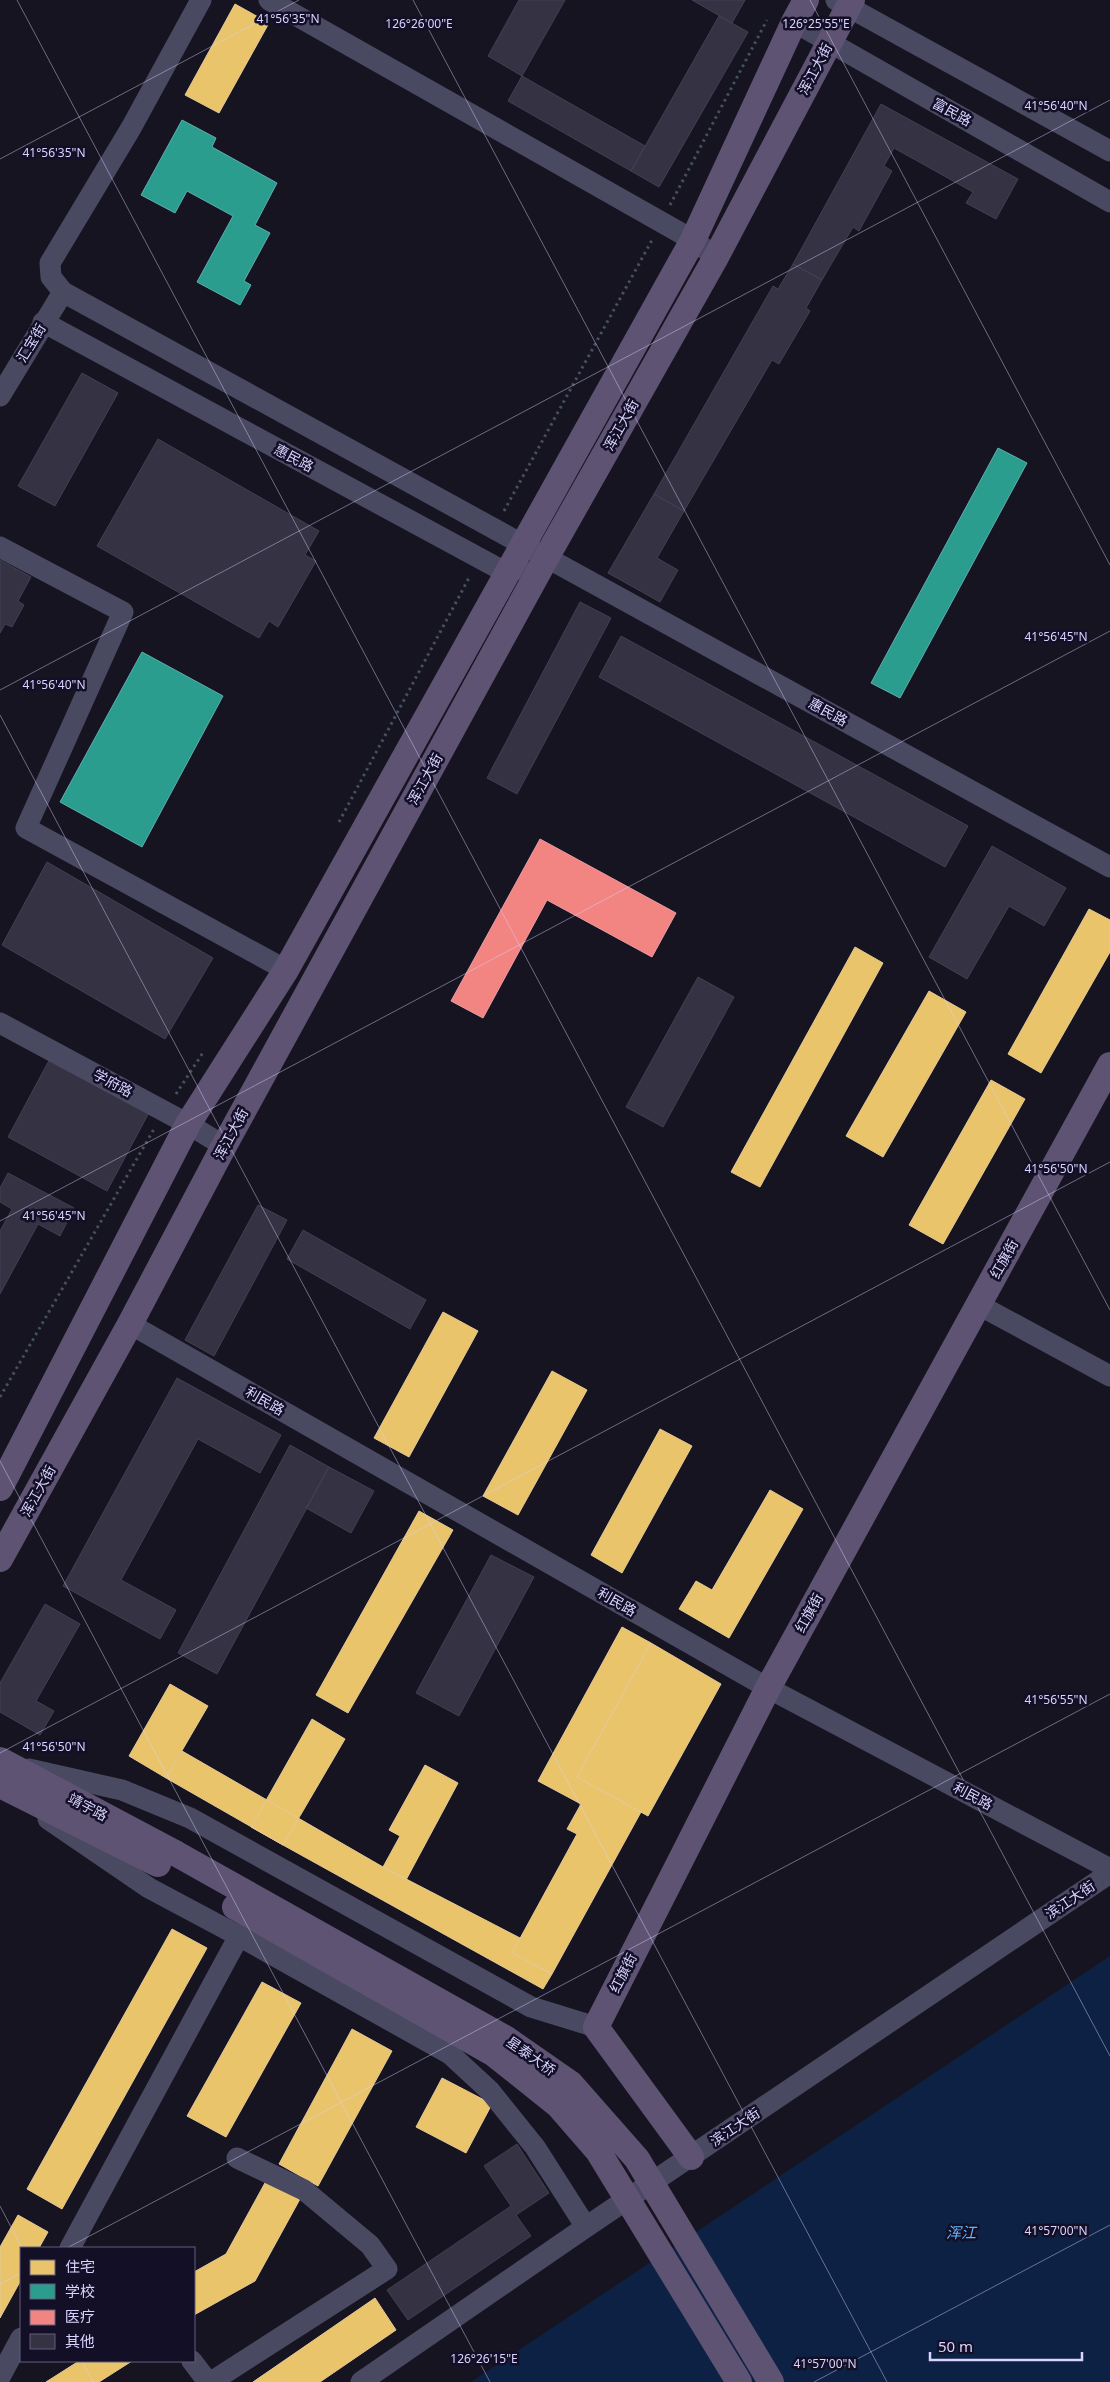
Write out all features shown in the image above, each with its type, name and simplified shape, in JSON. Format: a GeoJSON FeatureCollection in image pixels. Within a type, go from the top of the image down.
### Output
{"type":"FeatureCollection","features":[{"type":"Feature","properties":{"kind":"main road","name":"浑江大街"},"geometry":{"type":"LineString","coordinates":[[0,1488],[188,1124],[286,970],[693,240],[781,20],[806,0]]}},
{"type":"Feature","properties":{"kind":"main road","name":"浑江大街"},"geometry":{"type":"LineString","coordinates":[[0,1559],[130,1324],[224,1146],[546,558],[716,257],[829,43],[846,2]]}},
{"type":"Feature","properties":{"kind":"main road","name":"红旗街"},"geometry":{"type":"LineString","coordinates":[[596,2027],[768,1688],[1110,1065]]}},
{"type":"Feature","properties":{"kind":"main road","name":"靖宇路"},"geometry":{"type":"LineString","coordinates":[[2,1774],[172,1861]]}},
{"type":"Feature","properties":{"kind":"main road","name":"星泰大桥"},"geometry":{"type":"LineString","coordinates":[[172,1861],[494,2054],[558,2105],[598,2151],[739,2382]]}},
{"type":"Feature","properties":{"kind":"main road","name":"星泰大桥"},"geometry":{"type":"LineString","coordinates":[[172,1861],[505,2038],[571,2084],[637,2159],[771,2382]]}},
{"type":"Feature","properties":{"kind":"main road"},"geometry":{"type":"LineString","coordinates":[[596,2027],[691,2157]]}},
{"type":"Feature","properties":{"kind":"street"},"geometry":{"type":"LineString","coordinates":[[63,292],[51,277],[50,263],[131,128],[201,0]]}},
{"type":"Feature","properties":{"kind":"street"},"geometry":{"type":"LineString","coordinates":[[269,0],[662,222],[693,240],[716,257]]}},
{"type":"Feature","properties":{"kind":"street"},"geometry":{"type":"LineString","coordinates":[[846,2],[1110,151]]}},
{"type":"Feature","properties":{"kind":"street","name":"富民路"},"geometry":{"type":"LineString","coordinates":[[781,20],[829,43],[1110,202]]}},
{"type":"Feature","properties":{"kind":"street","name":"汇宝街"},"geometry":{"type":"LineString","coordinates":[[0,396],[63,292]]}},
{"type":"Feature","properties":{"kind":"street","name":"惠民路"},"geometry":{"type":"LineString","coordinates":[[63,292],[1110,867]]}},
{"type":"Feature","properties":{"kind":"street","name":"惠民路"},"geometry":{"type":"LineString","coordinates":[[44,322],[507,573]]}},
{"type":"Feature","properties":{"kind":"street"},"geometry":{"type":"LineString","coordinates":[[0,547],[122,612],[26,828],[286,970]]}},
{"type":"Feature","properties":{"kind":"street"},"geometry":{"type":"LineString","coordinates":[[507,573],[546,558]]}},
{"type":"Feature","properties":{"kind":"street","name":"学府路"},"geometry":{"type":"LineString","coordinates":[[0,1023],[188,1124],[224,1146]]}},
{"type":"Feature","properties":{"kind":"street"},"geometry":{"type":"LineString","coordinates":[[979,1305],[1110,1376]]}},
{"type":"Feature","properties":{"kind":"street","name":"利民路"},"geometry":{"type":"LineString","coordinates":[[130,1324],[768,1688],[1110,1869]]}},
{"type":"Feature","properties":{"kind":"street"},"geometry":{"type":"LineString","coordinates":[[2,1774],[122,1790],[190,1818],[531,2007],[596,2027]]}},
{"type":"Feature","properties":{"kind":"street"},"geometry":{"type":"LineString","coordinates":[[2,1774],[149,1888],[450,2054],[490,2091],[535,2147],[586,2227]]}},
{"type":"Feature","properties":{"kind":"street","name":"滨江大街"},"geometry":{"type":"LineString","coordinates":[[361,2382],[586,2227],[1110,1874]]}},
{"type":"Feature","properties":{"kind":"street"},"geometry":{"type":"LineString","coordinates":[[79,2244],[239,1936]]}},
{"type":"Feature","properties":{"kind":"street"},"geometry":{"type":"LineString","coordinates":[[193,2362],[209,2382],[387,2269],[370,2245],[304,2190],[237,2158]]}},
{"type":"Feature","properties":{"kind":"street"},"geometry":{"type":"LineString","coordinates":[[0,2378],[20,2340]]}},
{"type":"Feature","properties":{"kind":"path"},"geometry":{"type":"LineString","coordinates":[[494,529],[662,222],[781,20]]}},
{"type":"Feature","properties":{"kind":"path"},"geometry":{"type":"LineString","coordinates":[[336,829],[479,558]]}},
{"type":"Feature","properties":{"kind":"path"},"geometry":{"type":"LineString","coordinates":[[0,1397],[164,1111],[207,1047]]}},
{"type":"Feature","properties":{"kind":"water","name":"浑江"},"geometry":{"type":"Polygon","coordinates":[[[1110,1956],[1110,2382],[471,2382],[1110,1956]]]}},
{"type":"Feature","properties":{"kind":"building: 住宅"},"geometry":{"type":"Polygon","coordinates":[[[235,4],[269,23],[219,113],[185,95],[235,4]]]}},
{"type":"Feature","properties":{"kind":"building: 住宅"},"geometry":{"type":"Polygon","coordinates":[[[1089,909],[1110,920],[1110,952],[1041,1073],[1008,1054],[1089,909]]]}},
{"type":"Feature","properties":{"kind":"building: 住宅"},"geometry":{"type":"Polygon","coordinates":[[[855,947],[883,963],[760,1187],[731,1172],[855,947]]]}},
{"type":"Feature","properties":{"kind":"building: 住宅"},"geometry":{"type":"Polygon","coordinates":[[[929,991],[966,1012],[883,1157],[846,1136],[929,991]]]}},
{"type":"Feature","properties":{"kind":"building: 住宅"},"geometry":{"type":"Polygon","coordinates":[[[991,1080],[1025,1099],[943,1244],[909,1225],[991,1080]]]}},
{"type":"Feature","properties":{"kind":"building: 住宅"},"geometry":{"type":"Polygon","coordinates":[[[443,1312],[478,1331],[409,1457],[374,1438],[443,1312]]]}},
{"type":"Feature","properties":{"kind":"building: 住宅"},"geometry":{"type":"Polygon","coordinates":[[[552,1371],[587,1390],[518,1515],[483,1496],[552,1371]]]}},
{"type":"Feature","properties":{"kind":"building: 住宅"},"geometry":{"type":"Polygon","coordinates":[[[660,1429],[692,1446],[622,1573],[591,1555],[660,1429]]]}},
{"type":"Feature","properties":{"kind":"building: 住宅"},"geometry":{"type":"Polygon","coordinates":[[[770,1490],[803,1509],[729,1638],[679,1609],[696,1581],[712,1590],[770,1490]]]}},
{"type":"Feature","properties":{"kind":"building: 住宅"},"geometry":{"type":"Polygon","coordinates":[[[419,1511],[453,1530],[348,1713],[316,1695],[419,1511]]]}},
{"type":"Feature","properties":{"kind":"building: 住宅"},"geometry":{"type":"Polygon","coordinates":[[[622,1627],[651,1643],[577,1777],[641,1812],[552,1974],[512,1953],[577,1834],[567,1829],[581,1804],[538,1781],[622,1627]]]}},
{"type":"Feature","properties":{"kind":"building: 住宅"},"geometry":{"type":"Polygon","coordinates":[[[651,1643],[721,1684],[648,1816],[577,1777],[651,1643]]]}},
{"type":"Feature","properties":{"kind":"building: 住宅"},"geometry":{"type":"Polygon","coordinates":[[[170,1684],[208,1706],[166,1778],[129,1756],[170,1684]]]}},
{"type":"Feature","properties":{"kind":"building: 住宅"},"geometry":{"type":"Polygon","coordinates":[[[312,1719],[345,1739],[283,1845],[251,1827],[312,1719]]]}},
{"type":"Feature","properties":{"kind":"building: 住宅"},"geometry":{"type":"Polygon","coordinates":[[[182,1751],[383,1867],[520,1938],[512,1953],[552,1974],[543,1989],[166,1778],[182,1751]]]}},
{"type":"Feature","properties":{"kind":"building: 住宅"},"geometry":{"type":"Polygon","coordinates":[[[425,1765],[458,1783],[406,1880],[383,1867],[400,1836],[389,1830],[425,1765]]]}},
{"type":"Feature","properties":{"kind":"building: 住宅"},"geometry":{"type":"Polygon","coordinates":[[[172,1929],[207,1948],[62,2209],[27,2189],[172,1929]]]}},
{"type":"Feature","properties":{"kind":"building: 住宅"},"geometry":{"type":"Polygon","coordinates":[[[262,1982],[301,2003],[226,2137],[187,2116],[262,1982]]]}},
{"type":"Feature","properties":{"kind":"building: 住宅"},"geometry":{"type":"Polygon","coordinates":[[[352,2029],[392,2051],[318,2186],[279,2164],[352,2029]]]}},
{"type":"Feature","properties":{"kind":"building: 住宅"},"geometry":{"type":"Polygon","coordinates":[[[442,2078],[492,2104],[466,2153],[416,2127],[442,2078]]]}},
{"type":"Feature","properties":{"kind":"building: 住宅"},"geometry":{"type":"Polygon","coordinates":[[[266,2181],[300,2199],[255,2281],[195,2314],[195,2271],[226,2254],[266,2181]]]}},
{"type":"Feature","properties":{"kind":"building: 住宅"},"geometry":{"type":"Polygon","coordinates":[[[18,2215],[48,2232],[40,2247],[20,2247],[20,2282],[0,2318],[0,2247],[18,2215]]]}},
{"type":"Feature","properties":{"kind":"building: 住宅"},"geometry":{"type":"Polygon","coordinates":[[[375,2298],[396,2330],[320,2382],[253,2382],[375,2298]]]}},
{"type":"Feature","properties":{"kind":"building: 住宅"},"geometry":{"type":"Polygon","coordinates":[[[77,2362],[130,2362],[99,2382],[46,2382],[77,2362]]]}},
{"type":"Feature","properties":{"kind":"building: 学校"},"geometry":{"type":"Polygon","coordinates":[[[182,120],[216,138],[212,147],[277,183],[255,225],[270,233],[244,281],[251,285],[240,305],[197,282],[233,216],[187,191],[175,213],[141,195],[182,120]]]}},
{"type":"Feature","properties":{"kind":"building: 学校"},"geometry":{"type":"Polygon","coordinates":[[[998,448],[1027,463],[900,698],[871,683],[998,448]]]}},
{"type":"Feature","properties":{"kind":"building: 学校"},"geometry":{"type":"Polygon","coordinates":[[[142,652],[223,696],[142,847],[60,802],[142,652]]]}},
{"type":"Feature","properties":{"kind":"building: 医疗"},"geometry":{"type":"Polygon","coordinates":[[[540,839],[676,913],[652,957],[547,900],[483,1018],[451,1001],[540,839]]]}},
{"type":"Feature","properties":{"kind":"building: 其他"},"geometry":{"type":"Polygon","coordinates":[[[519,0],[565,0],[522,76],[488,56],[519,0]]]}},
{"type":"Feature","properties":{"kind":"building: 其他"},"geometry":{"type":"Polygon","coordinates":[[[692,0],[745,0],[732,23],[692,0]]]}},
{"type":"Feature","properties":{"kind":"building: 其他"},"geometry":{"type":"Polygon","coordinates":[[[719,16],[748,32],[659,187],[631,171],[719,16]]]}},
{"type":"Feature","properties":{"kind":"building: 其他"},"geometry":{"type":"Polygon","coordinates":[[[522,76],[645,146],[631,171],[508,101],[522,76]]]}},
{"type":"Feature","properties":{"kind":"building: 其他"},"geometry":{"type":"Polygon","coordinates":[[[881,104],[1018,179],[996,219],[966,203],[973,192],[894,148],[884,166],[892,171],[859,231],[853,227],[822,280],[793,264],[881,104]]]}},
{"type":"Feature","properties":{"kind":"building: 其他"},"geometry":{"type":"Polygon","coordinates":[[[793,264],[822,280],[806,308],[810,311],[779,364],[772,360],[684,511],[654,494],[773,286],[778,289],[793,264]]]}},
{"type":"Feature","properties":{"kind":"building: 其他"},"geometry":{"type":"Polygon","coordinates":[[[82,373],[118,393],[55,506],[18,486],[82,373]]]}},
{"type":"Feature","properties":{"kind":"building: 其他"},"geometry":{"type":"Polygon","coordinates":[[[158,439],[319,531],[305,555],[316,561],[278,627],[269,621],[259,638],[97,546],[158,439]]]}},
{"type":"Feature","properties":{"kind":"building: 其他"},"geometry":{"type":"Polygon","coordinates":[[[654,494],[684,511],[657,558],[678,570],[660,602],[608,573],[654,494]]]}},
{"type":"Feature","properties":{"kind":"building: 其他"},"geometry":{"type":"Polygon","coordinates":[[[0,560],[31,577],[18,601],[24,605],[12,627],[5,624],[0,633],[0,560]]]}},
{"type":"Feature","properties":{"kind":"building: 其他"},"geometry":{"type":"Polygon","coordinates":[[[580,602],[611,618],[517,794],[487,778],[580,602]]]}},
{"type":"Feature","properties":{"kind":"building: 其他"},"geometry":{"type":"Polygon","coordinates":[[[621,636],[968,826],[945,867],[599,677],[621,636]]]}},
{"type":"Feature","properties":{"kind":"building: 其他"},"geometry":{"type":"Polygon","coordinates":[[[992,846],[1066,888],[1044,926],[1009,906],[967,979],[929,957],[992,846]]]}},
{"type":"Feature","properties":{"kind":"building: 其他"},"geometry":{"type":"Polygon","coordinates":[[[47,862],[213,958],[165,1039],[2,945],[47,862]]]}},
{"type":"Feature","properties":{"kind":"building: 其他"},"geometry":{"type":"Polygon","coordinates":[[[698,977],[734,997],[663,1127],[626,1107],[698,977]]]}},
{"type":"Feature","properties":{"kind":"building: 其他"},"geometry":{"type":"Polygon","coordinates":[[[53,1053],[152,1107],[107,1191],[8,1137],[53,1053]]]}},
{"type":"Feature","properties":{"kind":"building: 其他"},"geometry":{"type":"Polygon","coordinates":[[[8,1173],[74,1208],[60,1236],[38,1224],[0,1294],[0,1231],[12,1209],[0,1202],[0,1188],[8,1173]]]}},
{"type":"Feature","properties":{"kind":"building: 其他"},"geometry":{"type":"Polygon","coordinates":[[[258,1205],[287,1220],[214,1356],[185,1340],[258,1205]]]}},
{"type":"Feature","properties":{"kind":"building: 其他"},"geometry":{"type":"Polygon","coordinates":[[[303,1230],[426,1300],[410,1329],[287,1259],[303,1230]]]}},
{"type":"Feature","properties":{"kind":"building: 其他"},"geometry":{"type":"Polygon","coordinates":[[[177,1378],[281,1435],[260,1473],[198,1439],[121,1580],[176,1610],[160,1639],[63,1586],[177,1378]]]}},
{"type":"Feature","properties":{"kind":"building: 其他"},"geometry":{"type":"Polygon","coordinates":[[[290,1445],[329,1467],[217,1674],[178,1653],[290,1445]]]}},
{"type":"Feature","properties":{"kind":"building: 其他"},"geometry":{"type":"Polygon","coordinates":[[[329,1467],[374,1491],[351,1533],[306,1508],[329,1467]]]}},
{"type":"Feature","properties":{"kind":"building: 其他"},"geometry":{"type":"Polygon","coordinates":[[[491,1555],[534,1577],[459,1716],[416,1693],[491,1555]]]}},
{"type":"Feature","properties":{"kind":"building: 其他"},"geometry":{"type":"Polygon","coordinates":[[[45,1604],[80,1624],[36,1701],[54,1711],[40,1735],[0,1712],[0,1683],[45,1604]]]}},
{"type":"Feature","properties":{"kind":"building: 其他"},"geometry":{"type":"Polygon","coordinates":[[[517,2144],[549,2193],[516,2215],[531,2236],[408,2320],[387,2290],[511,2206],[484,2166],[517,2144]]]}}]}
